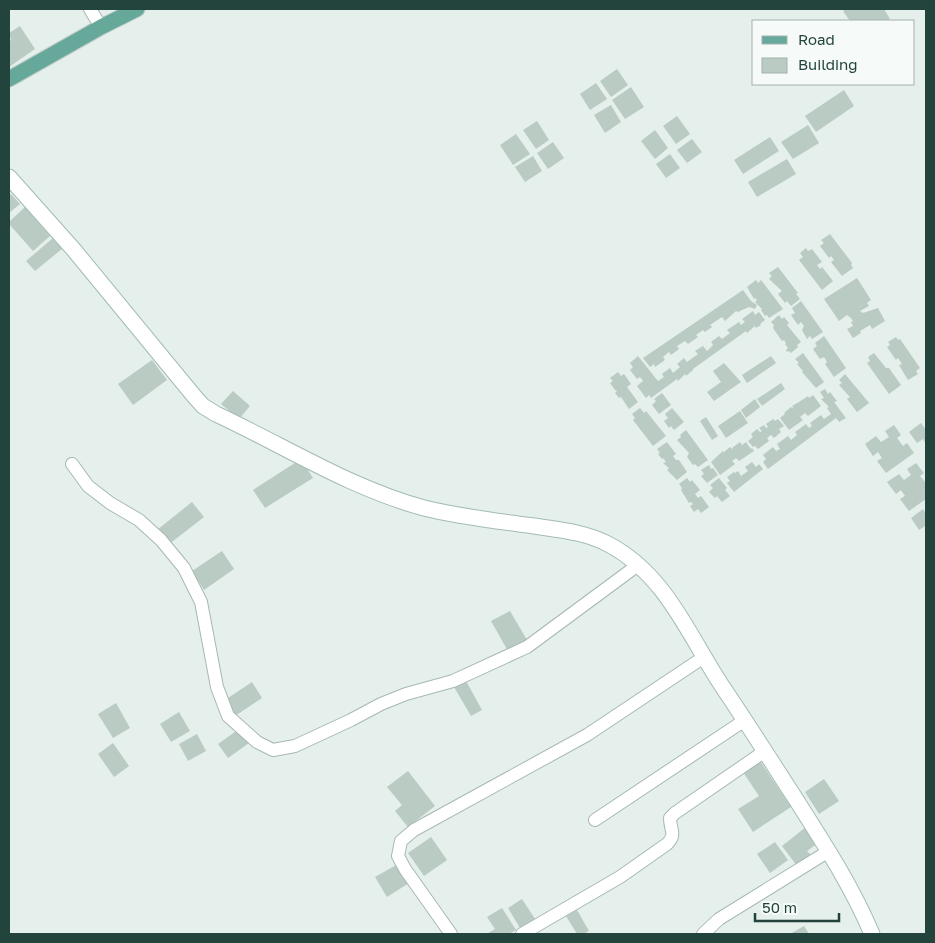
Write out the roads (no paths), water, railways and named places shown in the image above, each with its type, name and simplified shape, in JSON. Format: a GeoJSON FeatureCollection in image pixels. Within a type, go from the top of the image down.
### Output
{"type":"FeatureCollection","features":[{"type":"Feature","properties":{"kind":"main road"},"geometry":{"type":"LineString","coordinates":[[9,80],[101,27],[137,9]]}},
{"type":"Feature","properties":{"kind":"street"},"geometry":{"type":"LineString","coordinates":[[90,9],[101,27]]}},
{"type":"Feature","properties":{"kind":"street"},"geometry":{"type":"LineString","coordinates":[[9,176],[74,250],[203,406],[360,486],[390,497],[424,508],[464,516],[572,531],[610,545],[638,565],[676,608],[704,657],[829,850],[872,934]]}},
{"type":"Feature","properties":{"kind":"street"},"geometry":{"type":"LineString","coordinates":[[72,464],[88,486],[110,503],[139,520],[161,540],[184,568],[201,602],[217,687],[228,716],[257,742],[273,750],[295,746],[352,720],[381,704],[406,694],[453,681],[527,647],[638,565]]}},
{"type":"Feature","properties":{"kind":"street"},"geometry":{"type":"LineString","coordinates":[[451,934],[405,869],[398,856],[401,841],[414,830],[587,735],[704,657]]}},
{"type":"Feature","properties":{"kind":"street"},"geometry":{"type":"LineString","coordinates":[[595,820],[745,720]]}},
{"type":"Feature","properties":{"kind":"street"},"geometry":{"type":"LineString","coordinates":[[522,934],[620,877],[667,844],[672,839],[673,833],[670,818],[675,813],[765,751]]}},
{"type":"Feature","properties":{"kind":"street"},"geometry":{"type":"LineString","coordinates":[[704,934],[720,918],[829,850]]}}]}
